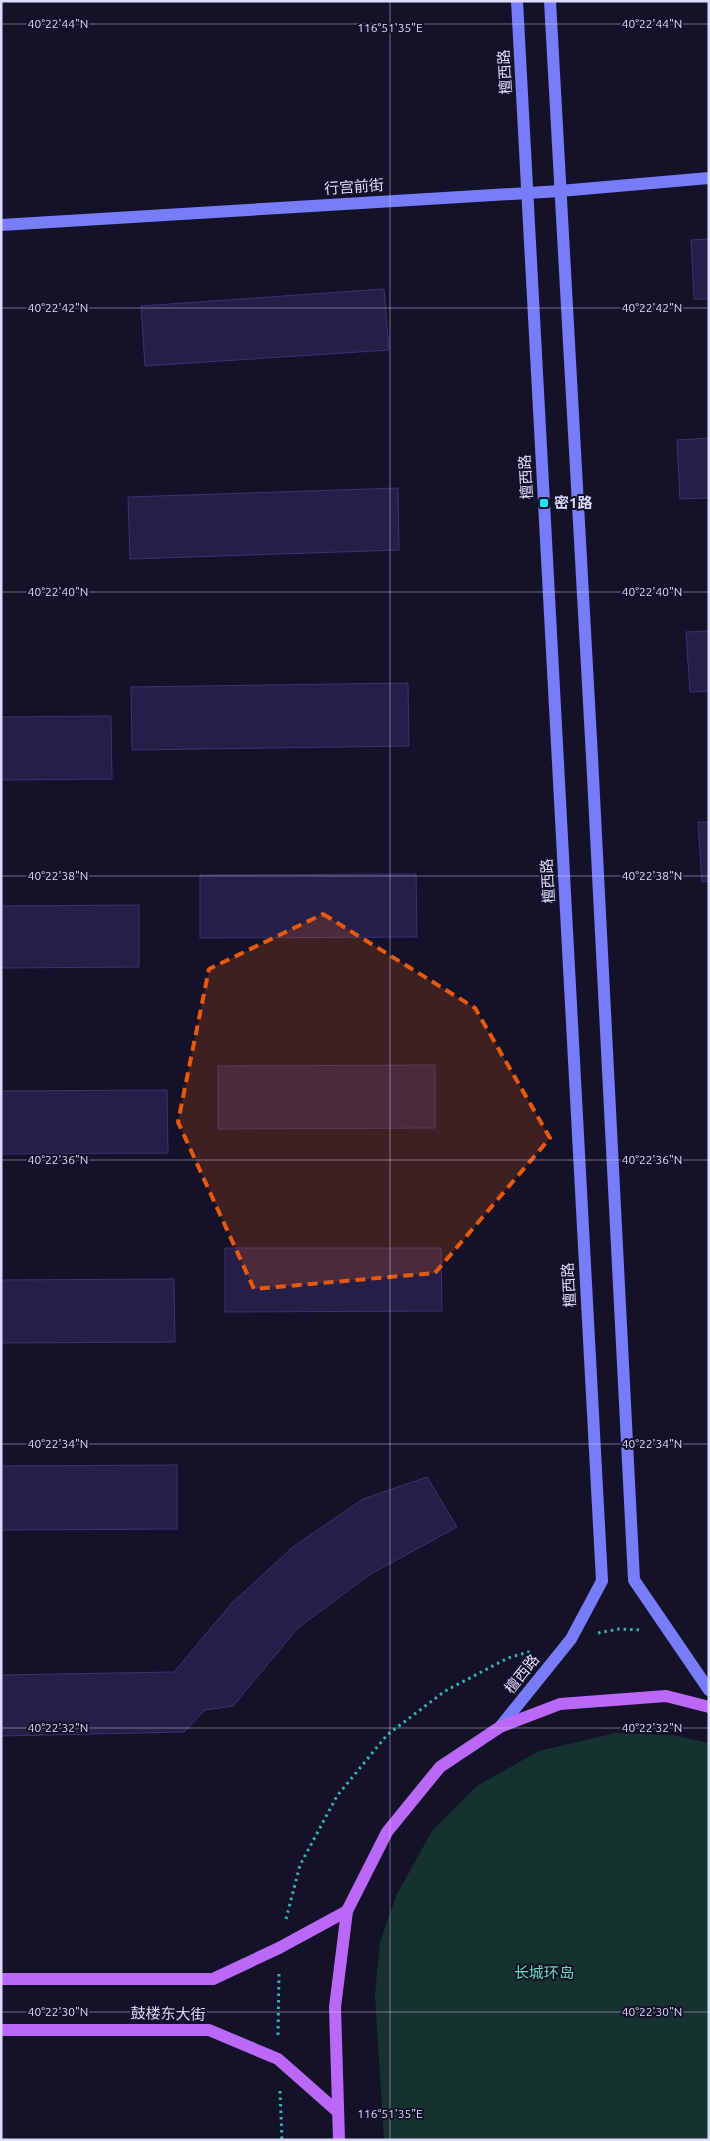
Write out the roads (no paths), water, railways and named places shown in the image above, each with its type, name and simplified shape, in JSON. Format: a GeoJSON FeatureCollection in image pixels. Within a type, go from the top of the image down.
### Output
{"type":"FeatureCollection","features":[{"type":"Feature","properties":{"kind":"main road","name":"檀西路"},"geometry":{"type":"LineString","coordinates":[[500,1727],[571,1639],[602,1581],[517,1]]}},
{"type":"Feature","properties":{"kind":"main road"},"geometry":{"type":"LineString","coordinates":[[550,1],[592,757],[634,1580],[709,1690]]}},
{"type":"Feature","properties":{"kind":"main road","name":"行宫前街"},"geometry":{"type":"LineString","coordinates":[[1,225],[560,190],[709,178]]}},
{"type":"Feature","properties":{"kind":"main road"},"geometry":{"type":"LineString","coordinates":[[339,2140],[335,2007],[347,1911],[387,1832],[440,1767],[500,1727],[560,1704],[666,1696],[709,1707]]}},
{"type":"Feature","properties":{"kind":"main road"},"geometry":{"type":"LineString","coordinates":[[1,1980],[213,1979],[279,1948],[347,1911]]}},
{"type":"Feature","properties":{"kind":"main road","name":"鼓楼东大街"},"geometry":{"type":"LineString","coordinates":[[1,2030],[210,2030],[278,2059],[338,2112]]}},
{"type":"Feature","properties":{"kind":"place","name":"密1路"},"geometry":{"type":"Point","coordinates":[544,503]}},
{"type":"Feature","properties":{"kind":"park label","name":"长城环岛"},"geometry":{"type":"Point","coordinates":[544,1973]}}]}
